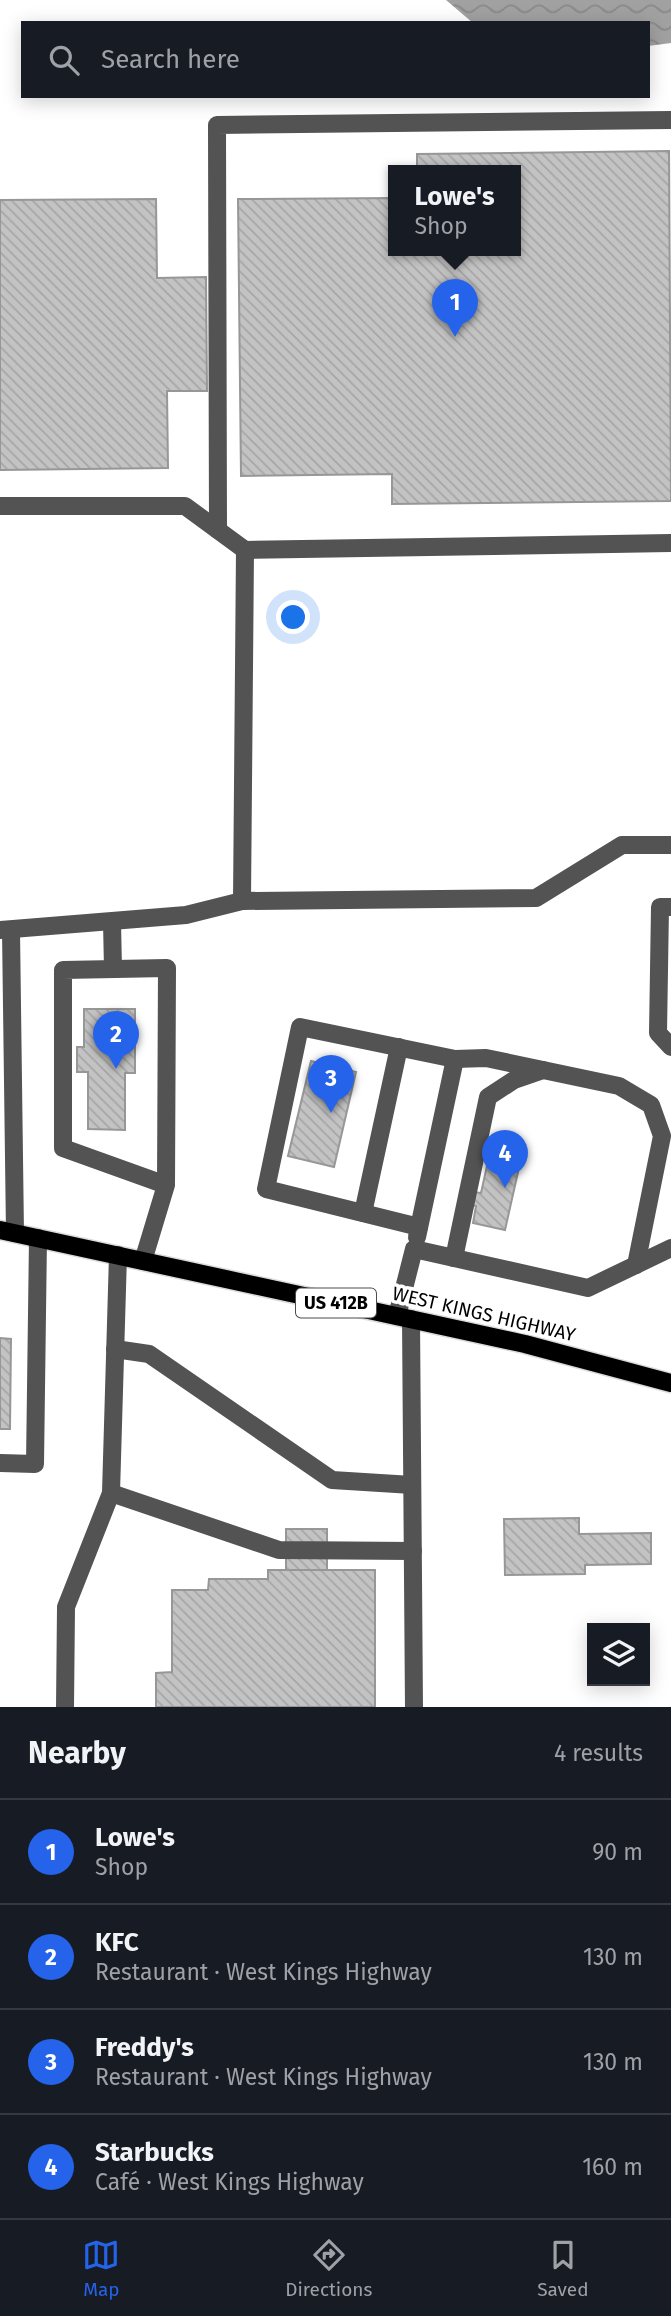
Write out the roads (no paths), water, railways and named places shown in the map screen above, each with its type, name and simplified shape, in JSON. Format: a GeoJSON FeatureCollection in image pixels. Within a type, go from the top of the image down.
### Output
{"type":"FeatureCollection","features":[{"type":"Feature","properties":{"kind":"main road","name":"WEST KINGS HIGHWAY"},"geometry":{"type":"LineString","coordinates":[[7,1232],[525,1344],[671,1383]]}},
{"type":"Feature","properties":{"kind":"lane"},"geometry":{"type":"LineString","coordinates":[[218,530],[217,125],[671,120]]}},
{"type":"Feature","properties":{"kind":"lane"},"geometry":{"type":"LineString","coordinates":[[0,506],[186,506],[245,550],[671,543]]}},
{"type":"Feature","properties":{"kind":"lane"},"geometry":{"type":"LineString","coordinates":[[242,901],[245,550]]}},
{"type":"Feature","properties":{"kind":"lane"},"geometry":{"type":"LineString","coordinates":[[7,1232],[6,930],[187,915],[242,901],[536,898],[622,845],[671,845]]}},
{"type":"Feature","properties":{"kind":"lane"},"geometry":{"type":"LineString","coordinates":[[671,908],[660,908],[658,1033],[671,1047]]}},
{"type":"Feature","properties":{"kind":"lane"},"geometry":{"type":"LineString","coordinates":[[112,922],[113,969]]}},
{"type":"Feature","properties":{"kind":"lane"},"geometry":{"type":"LineString","coordinates":[[143,1261],[166,1185],[167,968],[63,970],[63,1148],[166,1185]]}},
{"type":"Feature","properties":{"kind":"lane"},"geometry":{"type":"LineString","coordinates":[[419,1227],[266,1189],[300,1027],[456,1059],[486,1058],[619,1086],[652,1105],[662,1136],[636,1265]]}},
{"type":"Feature","properties":{"kind":"lane"},"geometry":{"type":"LineString","coordinates":[[363,1213],[399,1048]]}},
{"type":"Feature","properties":{"kind":"lane"},"geometry":{"type":"LineString","coordinates":[[414,1707],[412,1485],[404,1317],[414,1249],[456,1059]]}},
{"type":"Feature","properties":{"kind":"lane"},"geometry":{"type":"LineString","coordinates":[[454,1258],[488,1097],[514,1080],[543,1070]]}},
{"type":"Feature","properties":{"kind":"lane"},"geometry":{"type":"LineString","coordinates":[[0,1463],[36,1464],[38,1238]]}},
{"type":"Feature","properties":{"kind":"lane"},"geometry":{"type":"LineString","coordinates":[[414,1249],[589,1288],[671,1248]]}},
{"type":"Feature","properties":{"kind":"lane"},"geometry":{"type":"LineString","coordinates":[[65,1707],[66,1607],[111,1493],[118,1255]]}},
{"type":"Feature","properties":{"kind":"lane"},"geometry":{"type":"LineString","coordinates":[[115,1349],[149,1354],[332,1480],[412,1485]]}},
{"type":"Feature","properties":{"kind":"lane"},"geometry":{"type":"LineString","coordinates":[[111,1493],[279,1550],[413,1552]]}},
{"type":"Feature","properties":{"kind":"water"},"geometry":{"type":"Polygon","coordinates":[[[446,0],[671,0],[671,43],[650,46],[650,21],[471,21],[446,0]]]}},
{"type":"Feature","properties":{"kind":"place","name":"Lowe's"},"geometry":{"type":"Point","coordinates":[455,337]}},
{"type":"Feature","properties":{"kind":"place","name":"KFC"},"geometry":{"type":"Point","coordinates":[116,1069]}},
{"type":"Feature","properties":{"kind":"place","name":"Freddy's"},"geometry":{"type":"Point","coordinates":[331,1113]}},
{"type":"Feature","properties":{"kind":"place","name":"Starbucks"},"geometry":{"type":"Point","coordinates":[505,1188]}}]}
